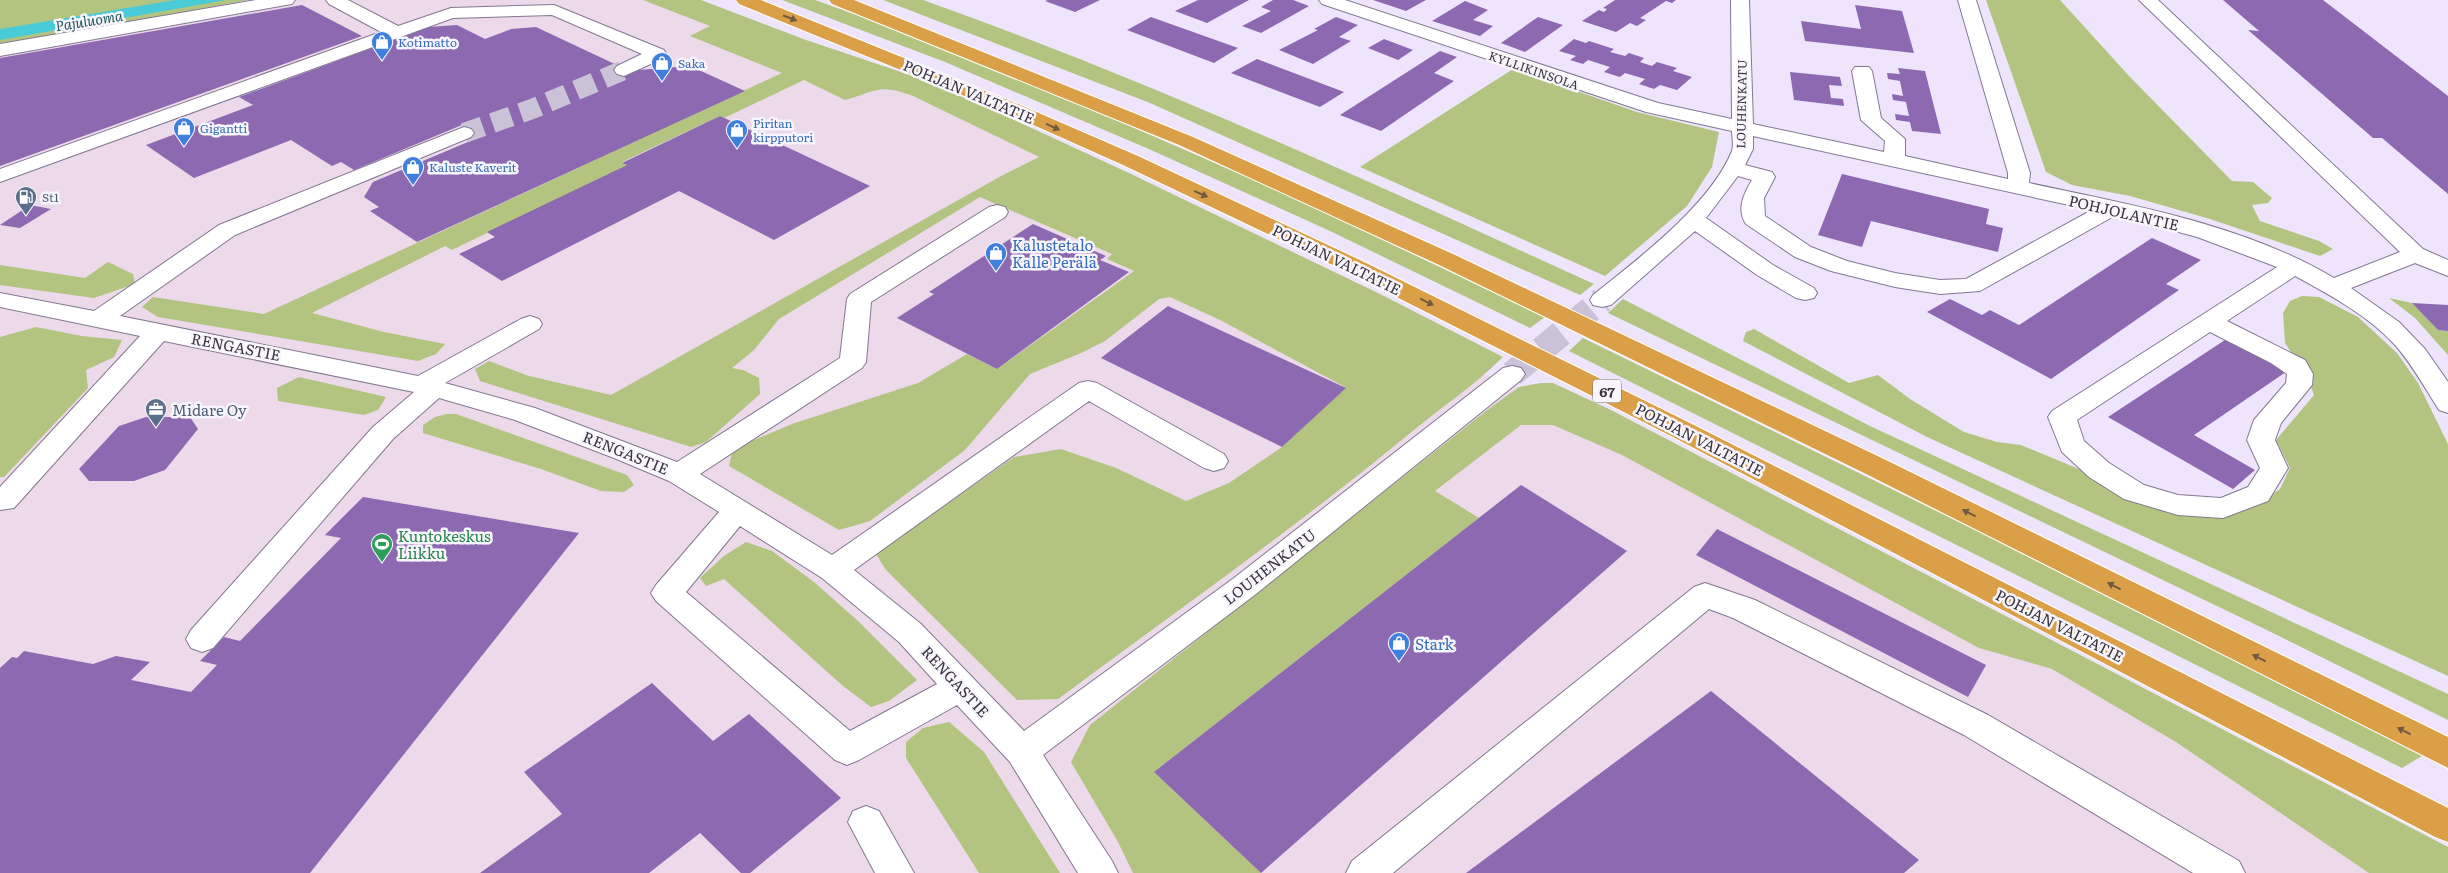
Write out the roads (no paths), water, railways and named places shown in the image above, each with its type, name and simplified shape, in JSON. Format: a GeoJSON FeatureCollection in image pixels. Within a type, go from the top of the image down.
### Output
{"type":"FeatureCollection","features":[{"type":"Feature","properties":{"kind":"highway","name":"POHJAN VALTATIE"},"geometry":{"type":"LineString","coordinates":[[745,0],[1022,112],[1227,206],[1412,295],[1632,404],[2448,826]]}},
{"type":"Feature","properties":{"kind":"highway"},"geometry":{"type":"LineString","coordinates":[[838,0],[1027,74],[1297,190],[1769,413],[2448,753]]}},
{"type":"Feature","properties":{"kind":"street"},"geometry":{"type":"LineString","coordinates":[[0,50],[286,0]]}},
{"type":"Feature","properties":{"kind":"street"},"geometry":{"type":"LineString","coordinates":[[335,0],[395,32]]}},
{"type":"Feature","properties":{"kind":"street","name":"KYLLIKINSOLA"},"geometry":{"type":"LineString","coordinates":[[1328,0],[1617,98],[1743,129]]}},
{"type":"Feature","properties":{"kind":"street","name":"LOUHENKATU"},"geometry":{"type":"LineString","coordinates":[[1602,300],[1669,244],[1694,220],[1734,168],[1742,149],[1743,129],[1740,0]]}},
{"type":"Feature","properties":{"kind":"street"},"geometry":{"type":"LineString","coordinates":[[1967,0],[2019,173],[2018,187]]}},
{"type":"Feature","properties":{"kind":"street"},"geometry":{"type":"LineString","coordinates":[[2148,0],[2415,254],[2448,269]]}},
{"type":"Feature","properties":{"kind":"street"},"geometry":{"type":"LineString","coordinates":[[0,176],[451,13],[554,10],[657,54],[624,70]]}},
{"type":"Feature","properties":{"kind":"street"},"geometry":{"type":"LineString","coordinates":[[1862,71],[1871,120],[1895,139],[1894,161]]}},
{"type":"Feature","properties":{"kind":"street","name":"POHJOLANTIE"},"geometry":{"type":"LineString","coordinates":[[1743,129],[2113,208],[2178,224],[2242,244],[2295,266],[2368,310],[2402,338],[2432,375],[2448,404]]}},
{"type":"Feature","properties":{"kind":"street"},"geometry":{"type":"LineString","coordinates":[[100,319],[227,230],[464,134]]}},
{"type":"Feature","properties":{"kind":"street"},"geometry":{"type":"LineString","coordinates":[[1734,168],[1764,178],[1753,198],[1754,219],[1803,252],[1839,266],[1895,280],[1940,287],[1971,286],[2113,208]]}},
{"type":"Feature","properties":{"kind":"street"},"geometry":{"type":"LineString","coordinates":[[679,474],[853,362],[859,299],[997,212]]}},
{"type":"Feature","properties":{"kind":"street"},"geometry":{"type":"LineString","coordinates":[[1694,220],[1765,270],[1806,293]]}},
{"type":"Feature","properties":{"kind":"street"},"geometry":{"type":"LineString","coordinates":[[2331,286],[2415,254]]}},
{"type":"Feature","properties":{"kind":"street"},"geometry":{"type":"LineString","coordinates":[[2208,321],[2296,366],[2300,374],[2299,384],[2268,420],[2261,440],[2274,468],[2258,494],[2223,508],[2178,505],[2134,492],[2100,470],[2072,445],[2062,417],[2208,321],[2295,266]]}},
{"type":"Feature","properties":{"kind":"street","name":"RENGASTIE"},"geometry":{"type":"LineString","coordinates":[[3,304],[100,319],[428,386],[525,414],[679,474],[738,509],[833,570],[910,634],[962,686],[1022,752],[1099,873]]}},
{"type":"Feature","properties":{"kind":"street"},"geometry":{"type":"LineString","coordinates":[[202,639],[383,433],[428,386],[530,324]]}},
{"type":"Feature","properties":{"kind":"street"},"geometry":{"type":"LineString","coordinates":[[4,500],[158,332]]}},
{"type":"Feature","properties":{"kind":"street","name":"LOUHENKATU"},"geometry":{"type":"LineString","coordinates":[[1022,752],[1245,586],[1512,374]]}},
{"type":"Feature","properties":{"kind":"street"},"geometry":{"type":"LineString","coordinates":[[833,570],[1088,389],[1214,461]]}},
{"type":"Feature","properties":{"kind":"street"},"geometry":{"type":"LineString","coordinates":[[738,509],[667,593],[847,750],[962,686]]}},
{"type":"Feature","properties":{"kind":"street"},"geometry":{"type":"LineString","coordinates":[[1365,873],[1705,596],[1744,609],[1976,725],[2226,873]]}},
{"type":"Feature","properties":{"kind":"street"},"geometry":{"type":"LineString","coordinates":[[866,822],[895,873]]}},
{"type":"Feature","properties":{"kind":"water","name":"Pajuluoma"},"geometry":{"type":"Polygon","coordinates":[[[175,0],[226,0],[0,40],[0,29],[175,0]]]}},
{"type":"Feature","properties":{"kind":"tunnel"},"geometry":{"type":"LineString","coordinates":[[464,133],[532,109],[624,70]]}},
{"type":"Feature","properties":{"kind":"tunnel"},"geometry":{"type":"LineString","coordinates":[[1512,374],[1602,300]]}},
{"type":"Feature","properties":{"kind":"place","name":"Kotimatto"},"geometry":{"type":"Point","coordinates":[382,61]}},
{"type":"Feature","properties":{"kind":"place","name":"Saka"},"geometry":{"type":"Point","coordinates":[662,82]}},
{"type":"Feature","properties":{"kind":"place","name":"Gigantti"},"geometry":{"type":"Point","coordinates":[184,147]}},
{"type":"Feature","properties":{"kind":"place","name":"Piritan kirpputori"},"geometry":{"type":"Point","coordinates":[737,149]}},
{"type":"Feature","properties":{"kind":"place","name":"Kaluste Kaverit"},"geometry":{"type":"Point","coordinates":[413,186]}},
{"type":"Feature","properties":{"kind":"place","name":"St1"},"geometry":{"type":"Point","coordinates":[26,216]}},
{"type":"Feature","properties":{"kind":"place","name":"Kalustetalo Kalle Perälä"},"geometry":{"type":"Point","coordinates":[996,272]}},
{"type":"Feature","properties":{"kind":"place","name":"Midare Oy"},"geometry":{"type":"Point","coordinates":[156,428]}},
{"type":"Feature","properties":{"kind":"place","name":"Kuntokeskus Liikku"},"geometry":{"type":"Point","coordinates":[382,563]}},
{"type":"Feature","properties":{"kind":"place","name":"Stark"},"geometry":{"type":"Point","coordinates":[1399,662]}}]}
